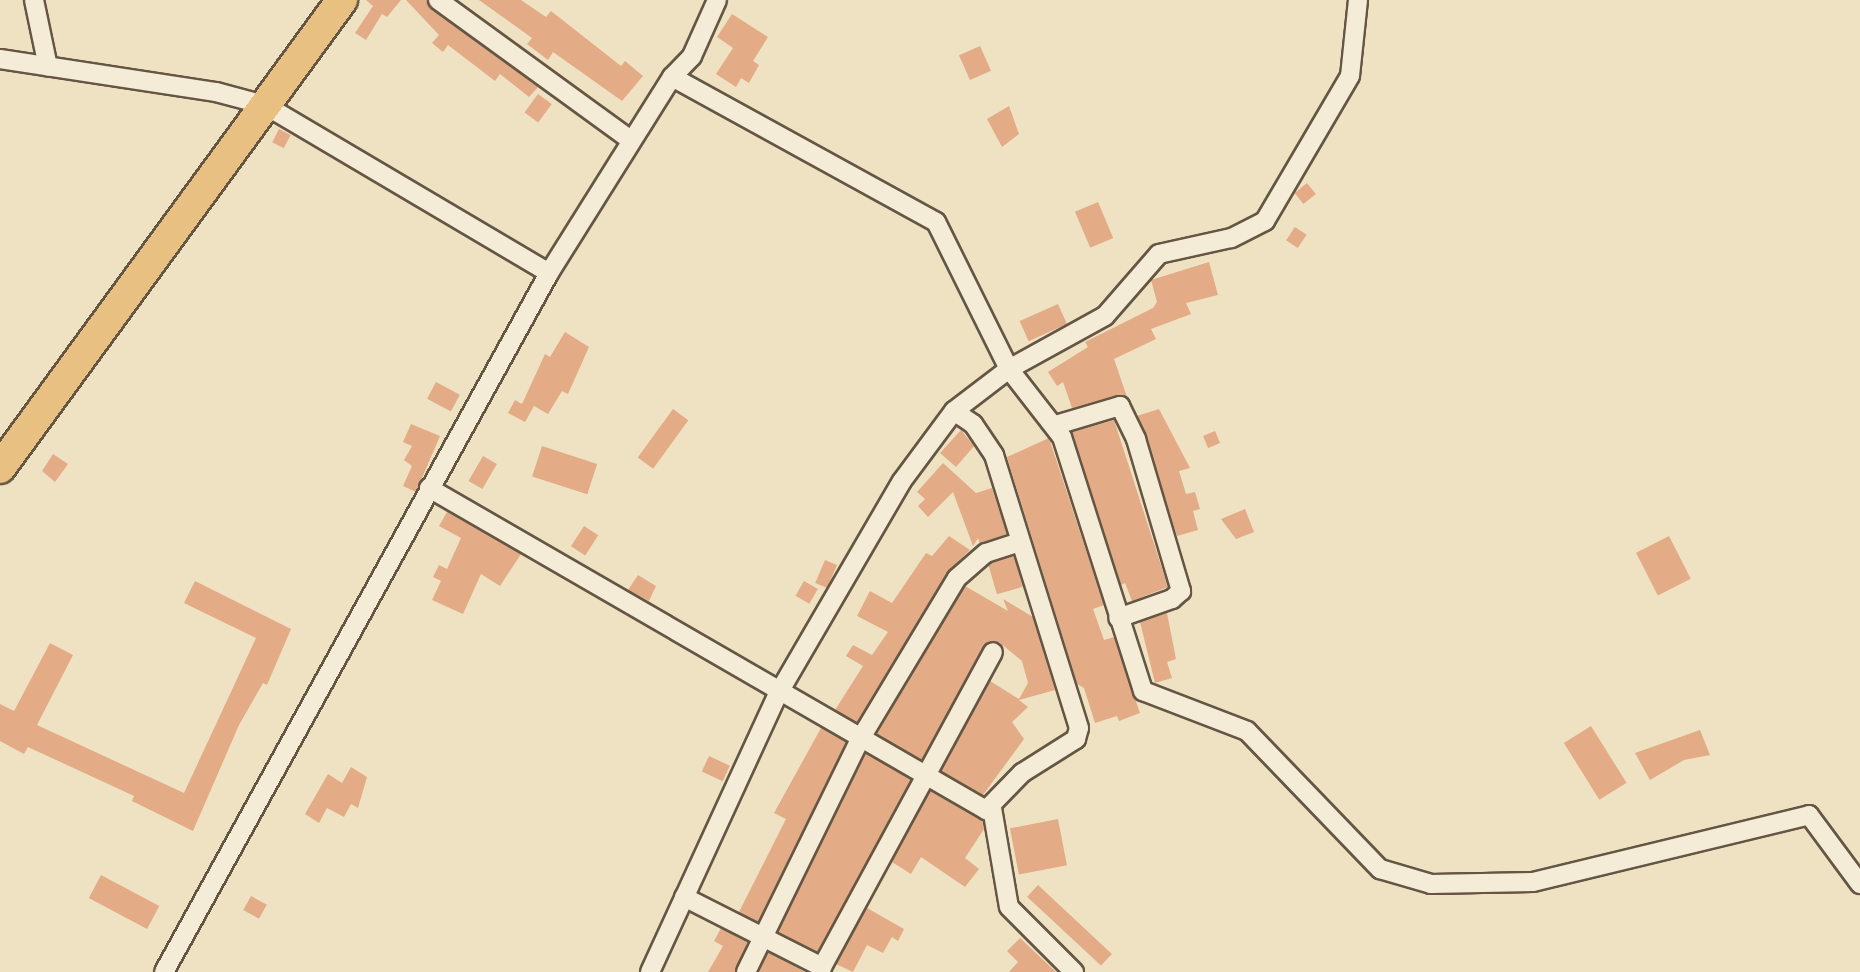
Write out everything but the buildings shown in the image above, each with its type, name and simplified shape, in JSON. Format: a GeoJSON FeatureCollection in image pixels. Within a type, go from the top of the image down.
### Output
{"type":"FeatureCollection","features":[{"type":"Feature","properties":{"kind":"highway"},"geometry":{"type":"LineString","coordinates":[[0,468],[342,0]]}},
{"type":"Feature","properties":{"kind":"street"},"geometry":{"type":"LineString","coordinates":[[34,0],[48,67]]}},
{"type":"Feature","properties":{"kind":"street"},"geometry":{"type":"LineString","coordinates":[[438,0],[631,140]]}},
{"type":"Feature","properties":{"kind":"street"},"geometry":{"type":"LineString","coordinates":[[164,972],[549,273],[672,76],[692,56],[717,0]]}},
{"type":"Feature","properties":{"kind":"street"},"geometry":{"type":"LineString","coordinates":[[650,972],[778,693],[902,481],[954,411],[1010,369],[1105,316],[1159,254],[1231,238],[1265,221],[1350,76],[1358,0]]}},
{"type":"Feature","properties":{"kind":"street"},"geometry":{"type":"LineString","coordinates":[[0,59],[216,92],[265,105],[549,273]]}},
{"type":"Feature","properties":{"kind":"street"},"geometry":{"type":"LineString","coordinates":[[672,76],[936,222],[1010,369],[1056,425],[1143,691],[1247,731],[1380,870],[1431,884],[1533,882],[1809,815],[1860,884]]}},
{"type":"Feature","properties":{"kind":"street"},"geometry":{"type":"LineString","coordinates":[[1056,425],[1120,406],[1136,439],[1181,591],[1172,599],[1118,618]]}},
{"type":"Feature","properties":{"kind":"street"},"geometry":{"type":"LineString","coordinates":[[429,488],[859,741],[979,809],[992,808],[1022,773],[1079,734],[994,455],[974,424],[954,411]]}},
{"type":"Feature","properties":{"kind":"street"},"geometry":{"type":"LineString","coordinates":[[746,972],[859,741],[965,568],[986,553],[1020,542]]}},
{"type":"Feature","properties":{"kind":"street"},"geometry":{"type":"LineString","coordinates":[[684,897],[763,938],[824,965],[922,776],[993,652]]}},
{"type":"Feature","properties":{"kind":"street"},"geometry":{"type":"LineString","coordinates":[[992,808],[1009,907],[1074,972]]}}]}
